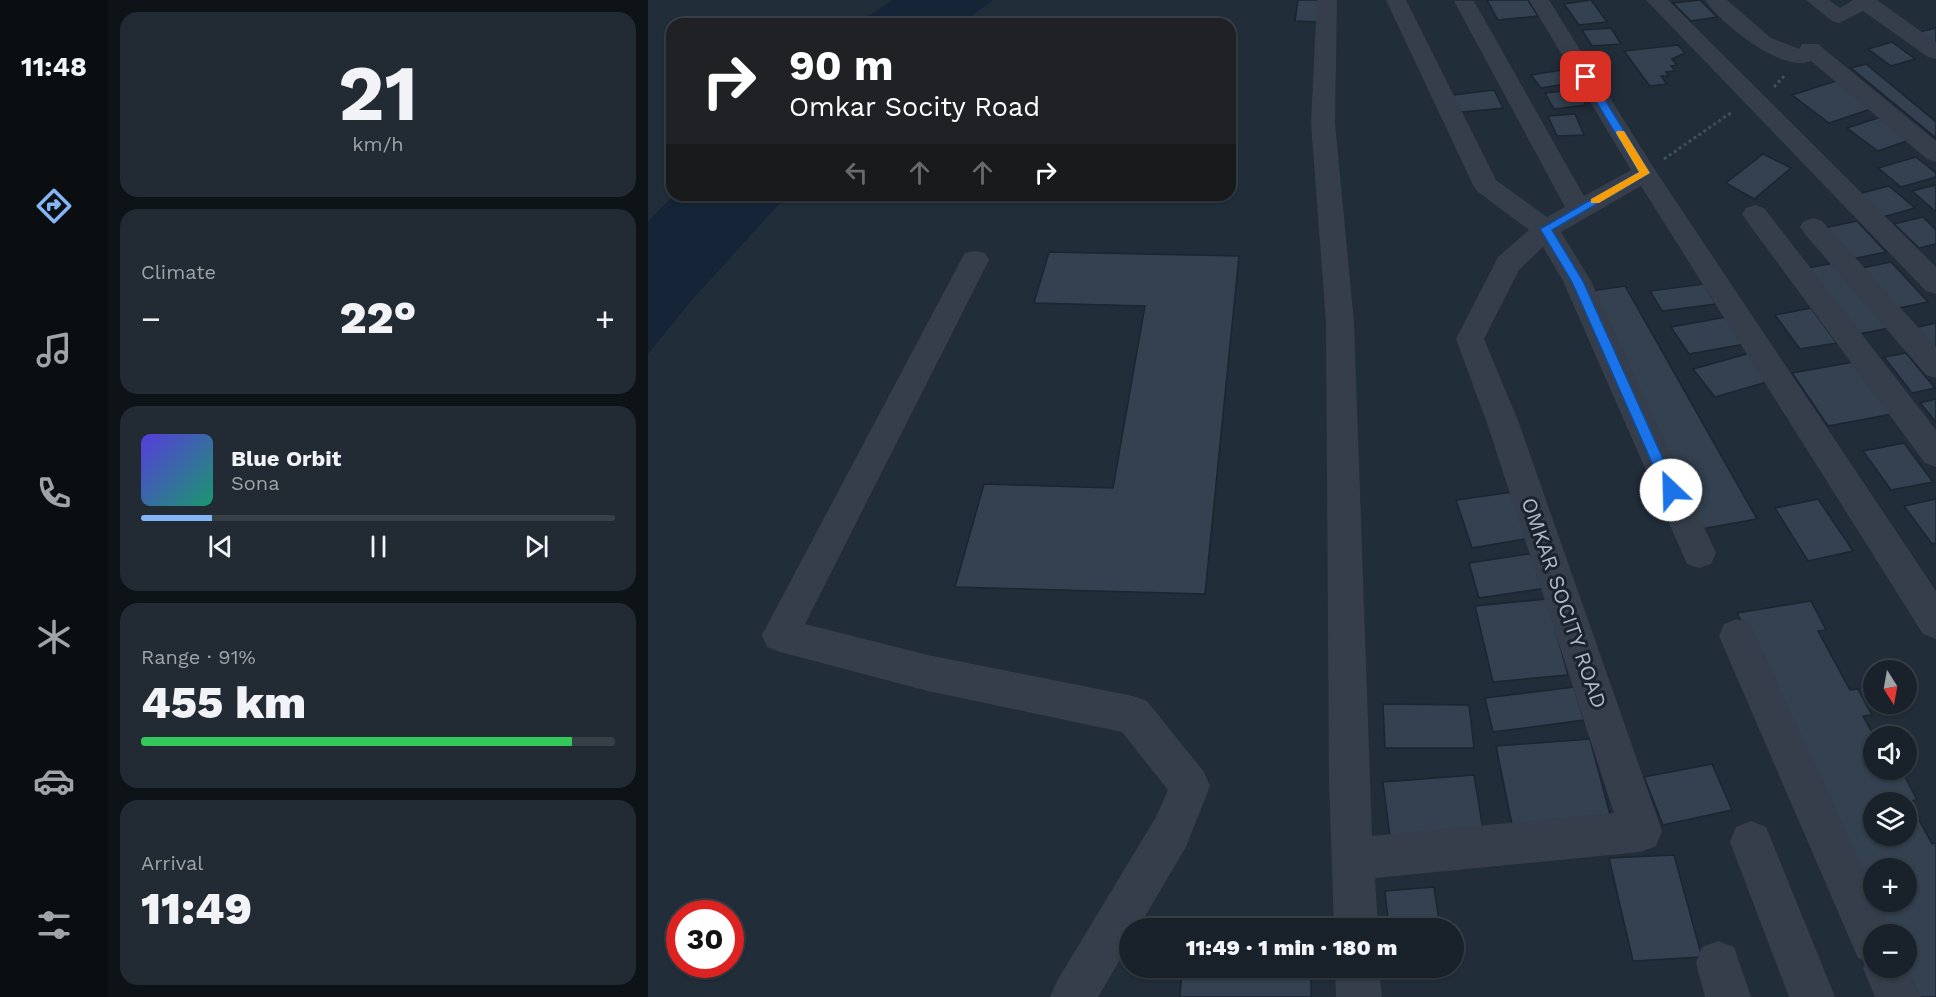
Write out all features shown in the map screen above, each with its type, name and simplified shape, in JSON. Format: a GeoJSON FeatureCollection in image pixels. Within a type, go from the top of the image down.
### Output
{"type":"FeatureCollection","features":[{"type":"Feature","properties":{"kind":"street"},"geometry":{"type":"LineString","coordinates":[[1327,0],[1323,123],[1340,322],[1356,918]]}},
{"type":"Feature","properties":{"kind":"street"},"geometry":{"type":"LineString","coordinates":[[1396,0],[1486,185],[1562,220]]}},
{"type":"Feature","properties":{"kind":"street"},"geometry":{"type":"LineString","coordinates":[[1539,0],[1645,173],[1936,622]]}},
{"type":"Feature","properties":{"kind":"street"},"geometry":{"type":"LineString","coordinates":[[1656,0],[1936,284]]}},
{"type":"Feature","properties":{"kind":"street"},"geometry":{"type":"LineString","coordinates":[[1715,0],[1763,43],[1806,53],[1936,154]]}},
{"type":"Feature","properties":{"kind":"street"},"geometry":{"type":"LineString","coordinates":[[1816,0],[1839,18],[1865,1],[1936,52]]}},
{"type":"Feature","properties":{"kind":"street"},"geometry":{"type":"LineString","coordinates":[[1464,2],[1562,220],[1578,281],[1699,553]]}},
{"type":"Feature","properties":{"kind":"street"},"geometry":{"type":"LineString","coordinates":[[1907,32],[1926,23]]}},
{"type":"Feature","properties":{"kind":"street","name":"OMKAR SOCITY ROAD"},"geometry":{"type":"LineString","coordinates":[[1353,859],[1641,831],[1503,423],[1470,339],[1508,264],[1562,220],[1645,173]]}},
{"type":"Feature","properties":{"kind":"street"},"geometry":{"type":"LineString","coordinates":[[1755,214],[1936,454]]}},
{"type":"Feature","properties":{"kind":"street"},"geometry":{"type":"LineString","coordinates":[[1813,226],[1936,367]]}},
{"type":"Feature","properties":{"kind":"street"},"geometry":{"type":"LineString","coordinates":[[975,260],[780,635],[928,673],[1133,715],[1190,786],[1171,832],[1073,997]]}},
{"type":"Feature","properties":{"kind":"street"},"geometry":{"type":"LineString","coordinates":[[1737,636],[1866,924]]}},
{"type":"Feature","properties":{"kind":"street"},"geometry":{"type":"LineString","coordinates":[[1751,842],[1812,997]]}},
{"type":"Feature","properties":{"kind":"street"},"geometry":{"type":"LineString","coordinates":[[1358,978],[1359,997]]}},
{"type":"Feature","properties":{"kind":"street"},"geometry":{"type":"LineString","coordinates":[[1889,978],[1898,997]]}},
{"type":"Feature","properties":{"kind":"water"},"geometry":{"type":"Polygon","coordinates":[[[893,0],[993,0],[969,18],[864,18],[893,0]]]}},
{"type":"Feature","properties":{"kind":"water"},"geometry":{"type":"Polygon","coordinates":[[[668,201],[782,201],[691,301],[648,354],[648,222],[668,201]]]}},
{"type":"Feature","properties":{"kind":"building"},"geometry":{"type":"Polygon","coordinates":[[[1298,0],[1321,0],[1318,22],[1295,21],[1298,0]]]}},
{"type":"Feature","properties":{"kind":"building"},"geometry":{"type":"Polygon","coordinates":[[[1487,0],[1528,0],[1538,16],[1498,20],[1487,0]]]}},
{"type":"Feature","properties":{"kind":"building"},"geometry":{"type":"Polygon","coordinates":[[[1591,0],[1607,22],[1579,25],[1564,4],[1591,0]]]}},
{"type":"Feature","properties":{"kind":"building"},"geometry":{"type":"Polygon","coordinates":[[[1700,0],[1717,17],[1691,21],[1673,3],[1700,0]]]}},
{"type":"Feature","properties":{"kind":"building"},"geometry":{"type":"Polygon","coordinates":[[[1611,28],[1621,44],[1592,46],[1582,30],[1611,28]]]}},
{"type":"Feature","properties":{"kind":"building"},"geometry":{"type":"Polygon","coordinates":[[[1936,28],[1936,44],[1919,32],[1936,28]]]}},
{"type":"Feature","properties":{"kind":"building"},"geometry":{"type":"Polygon","coordinates":[[[1892,42],[1915,59],[1891,66],[1868,49],[1892,42]]]}},
{"type":"Feature","properties":{"kind":"building"},"geometry":{"type":"Polygon","coordinates":[[[1678,45],[1685,53],[1672,59],[1677,65],[1671,66],[1675,71],[1666,72],[1669,76],[1661,76],[1667,84],[1650,86],[1624,51],[1678,45]]]}},
{"type":"Feature","properties":{"kind":"building"},"geometry":{"type":"Polygon","coordinates":[[[1866,64],[1936,122],[1936,138],[1851,68],[1866,64]]]}},
{"type":"Feature","properties":{"kind":"building"},"geometry":{"type":"Polygon","coordinates":[[[1568,69],[1578,82],[1541,88],[1531,75],[1568,69]]]}},
{"type":"Feature","properties":{"kind":"building"},"geometry":{"type":"Polygon","coordinates":[[[1836,81],[1874,108],[1829,123],[1792,95],[1836,81]]]}},
{"type":"Feature","properties":{"kind":"building"},"geometry":{"type":"Polygon","coordinates":[[[1494,90],[1503,108],[1453,113],[1445,96],[1494,90]]]}},
{"type":"Feature","properties":{"kind":"building"},"geometry":{"type":"Polygon","coordinates":[[[1577,90],[1586,105],[1554,109],[1545,93],[1577,90]]]}},
{"type":"Feature","properties":{"kind":"building"},"geometry":{"type":"Polygon","coordinates":[[[1575,114],[1584,135],[1557,136],[1548,116],[1575,114]]]}},
{"type":"Feature","properties":{"kind":"building"},"geometry":{"type":"Polygon","coordinates":[[[1884,116],[1912,139],[1878,151],[1847,128],[1884,116]]]}},
{"type":"Feature","properties":{"kind":"building"},"geometry":{"type":"Polygon","coordinates":[[[1763,154],[1791,168],[1754,199],[1726,183],[1763,154]]]}},
{"type":"Feature","properties":{"kind":"building"},"geometry":{"type":"Polygon","coordinates":[[[1916,157],[1936,173],[1936,177],[1901,187],[1878,168],[1916,157]]]}},
{"type":"Feature","properties":{"kind":"building"},"geometry":{"type":"Polygon","coordinates":[[[1936,185],[1936,211],[1935,211],[1912,191],[1936,185]]]}},
{"type":"Feature","properties":{"kind":"building"},"geometry":{"type":"Polygon","coordinates":[[[1889,186],[1915,208],[1883,217],[1858,194],[1889,186]]]}},
{"type":"Feature","properties":{"kind":"building"},"geometry":{"type":"Polygon","coordinates":[[[1923,217],[1936,230],[1936,244],[1919,248],[1894,224],[1923,217]]]}},
{"type":"Feature","properties":{"kind":"building"},"geometry":{"type":"Polygon","coordinates":[[[1857,221],[1886,252],[1852,259],[1824,228],[1857,221]]]}},
{"type":"Feature","properties":{"kind":"building"},"geometry":{"type":"Polygon","coordinates":[[[1049,252],[1239,256],[1205,594],[955,587],[984,484],[1113,488],[1145,306],[1034,303],[1049,252]]]}},
{"type":"Feature","properties":{"kind":"building"},"geometry":{"type":"Polygon","coordinates":[[[1891,262],[1928,302],[1889,310],[1852,270],[1891,262]]]}},
{"type":"Feature","properties":{"kind":"building"},"geometry":{"type":"Polygon","coordinates":[[[1835,263],[1889,328],[1854,335],[1801,269],[1835,263]]]}},
{"type":"Feature","properties":{"kind":"building"},"geometry":{"type":"Polygon","coordinates":[[[1704,284],[1716,304],[1662,311],[1650,291],[1704,284]]]}},
{"type":"Feature","properties":{"kind":"building"},"geometry":{"type":"Polygon","coordinates":[[[1625,286],[1757,519],[1701,529],[1583,292],[1625,286]]]}},
{"type":"Feature","properties":{"kind":"building"},"geometry":{"type":"Polygon","coordinates":[[[1811,308],[1837,343],[1800,349],[1775,315],[1811,308]]]}},
{"type":"Feature","properties":{"kind":"building"},"geometry":{"type":"Polygon","coordinates":[[[1726,317],[1745,344],[1689,354],[1671,327],[1726,317]]]}},
{"type":"Feature","properties":{"kind":"building"},"geometry":{"type":"Polygon","coordinates":[[[1936,323],[1936,357],[1929,358],[1905,330],[1936,323]]]}},
{"type":"Feature","properties":{"kind":"building"},"geometry":{"type":"Polygon","coordinates":[[[1754,352],[1777,379],[1715,397],[1693,369],[1754,352]]]}},
{"type":"Feature","properties":{"kind":"building"},"geometry":{"type":"Polygon","coordinates":[[[1906,353],[1935,388],[1912,393],[1884,357],[1906,353]]]}},
{"type":"Feature","properties":{"kind":"building"},"geometry":{"type":"Polygon","coordinates":[[[1859,361],[1898,413],[1828,426],[1792,373],[1859,361]]]}},
{"type":"Feature","properties":{"kind":"building"},"geometry":{"type":"Polygon","coordinates":[[[1936,399],[1936,422],[1920,403],[1936,399]]]}},
{"type":"Feature","properties":{"kind":"building"},"geometry":{"type":"Polygon","coordinates":[[[1904,443],[1933,482],[1891,490],[1863,451],[1904,443]]]}},
{"type":"Feature","properties":{"kind":"building"},"geometry":{"type":"Polygon","coordinates":[[[1513,492],[1531,538],[1472,548],[1456,500],[1513,492]]]}},
{"type":"Feature","properties":{"kind":"building"},"geometry":{"type":"Polygon","coordinates":[[[1818,499],[1853,551],[1808,561],[1775,508],[1818,499]]]}},
{"type":"Feature","properties":{"kind":"building"},"geometry":{"type":"Polygon","coordinates":[[[1936,499],[1936,543],[1932,544],[1904,506],[1936,499]]]}},
{"type":"Feature","properties":{"kind":"building"},"geometry":{"type":"Polygon","coordinates":[[[1535,553],[1547,588],[1479,598],[1469,563],[1535,553]]]}},
{"type":"Feature","properties":{"kind":"building"},"geometry":{"type":"Polygon","coordinates":[[[1547,599],[1568,675],[1493,682],[1475,606],[1547,599]]]}},
{"type":"Feature","properties":{"kind":"building"},"geometry":{"type":"Polygon","coordinates":[[[1811,601],[1826,630],[1818,631],[1850,690],[1858,689],[1863,698],[1863,714],[1872,715],[1863,716],[1868,726],[1863,726],[1863,780],[1907,780],[1913,792],[1863,792],[1863,846],[1917,846],[1917,816],[1932,844],[1936,843],[1936,997],[1920,997],[1911,978],[1917,978],[1917,924],[1885,924],[1880,912],[1917,912],[1917,858],[1863,858],[1863,876],[1737,613],[1811,601]]]}},
{"type":"Feature","properties":{"kind":"building"},"geometry":{"type":"Polygon","coordinates":[[[1574,687],[1584,720],[1493,732],[1485,698],[1574,687]]]}},
{"type":"Feature","properties":{"kind":"building"},"geometry":{"type":"Polygon","coordinates":[[[1383,704],[1469,705],[1474,748],[1385,748],[1383,704]]]}},
{"type":"Feature","properties":{"kind":"building"},"geometry":{"type":"Polygon","coordinates":[[[1590,739],[1613,826],[1514,834],[1496,746],[1590,739]]]}},
{"type":"Feature","properties":{"kind":"building"},"geometry":{"type":"Polygon","coordinates":[[[1712,764],[1732,810],[1663,825],[1644,777],[1712,764]]]}},
{"type":"Feature","properties":{"kind":"building"},"geometry":{"type":"Polygon","coordinates":[[[1474,775],[1483,830],[1390,837],[1383,782],[1474,775]]]}},
{"type":"Feature","properties":{"kind":"building"},"geometry":{"type":"Polygon","coordinates":[[[1674,855],[1702,957],[1633,961],[1609,858],[1674,855]]]}},
{"type":"Feature","properties":{"kind":"building"},"geometry":{"type":"Polygon","coordinates":[[[1434,887],[1439,918],[1388,918],[1385,891],[1434,887]]]}},
{"type":"Feature","properties":{"kind":"building"},"geometry":{"type":"Polygon","coordinates":[[[1181,978],[1311,978],[1311,997],[1180,997],[1181,978]]]}},
{"type":"Feature","properties":{"kind":"slow traffic"},"geometry":{"type":"LineString","coordinates":[[1595,201],[1645,173],[1621,133]]}},
{"type":"Feature","properties":{"kind":"route"},"geometry":{"type":"LineString","coordinates":[[1586,77],[1645,173],[1546,229],[1578,281],[1671,490]]}}]}
